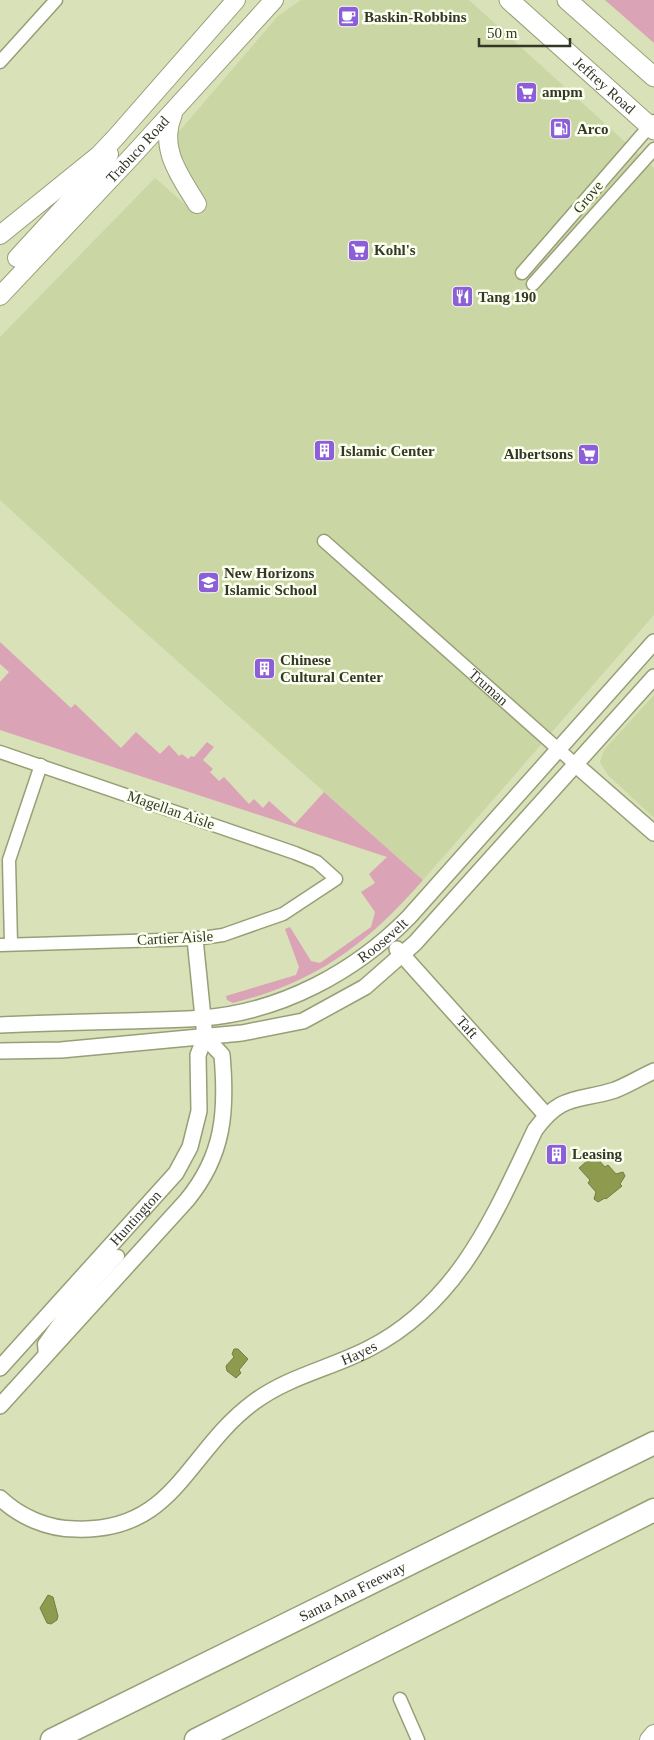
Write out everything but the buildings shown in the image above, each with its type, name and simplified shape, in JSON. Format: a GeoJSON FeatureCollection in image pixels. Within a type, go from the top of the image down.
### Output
{"type":"FeatureCollection","features":[{"type":"Feature","properties":{"kind":"highway","name":"Santa Ana Freeway"},"geometry":{"type":"LineString","coordinates":[[52,1740],[654,1443]]}},
{"type":"Feature","properties":{"kind":"highway"},"geometry":{"type":"LineString","coordinates":[[196,1740],[654,1510]]}},
{"type":"Feature","properties":{"kind":"main road","name":"Trabuco Road"},"geometry":{"type":"LineString","coordinates":[[0,235],[99,154],[236,0]]}},
{"type":"Feature","properties":{"kind":"main road","name":"Trabuco Road"},"geometry":{"type":"LineString","coordinates":[[0,296],[22,264],[175,109],[274,0]]}},
{"type":"Feature","properties":{"kind":"main road","name":"Jeffrey Road"},"geometry":{"type":"LineString","coordinates":[[509,0],[652,125]]}},
{"type":"Feature","properties":{"kind":"main road"},"geometry":{"type":"LineString","coordinates":[[567,0],[654,77]]}},
{"type":"Feature","properties":{"kind":"main road"},"geometry":{"type":"LineString","coordinates":[[175,109],[168,125],[168,146],[175,168],[197,204]]}},
{"type":"Feature","properties":{"kind":"main road"},"geometry":{"type":"LineString","coordinates":[[0,242],[22,264],[106,160],[116,137]]}},
{"type":"Feature","properties":{"kind":"main road"},"geometry":{"type":"LineString","coordinates":[[649,1740],[654,1734]]}},
{"type":"Feature","properties":{"kind":"street"},"geometry":{"type":"LineString","coordinates":[[0,62],[56,0]]}},
{"type":"Feature","properties":{"kind":"street","name":"Grove"},"geometry":{"type":"LineString","coordinates":[[522,273],[652,125]]}},
{"type":"Feature","properties":{"kind":"street","name":"Grove"},"geometry":{"type":"LineString","coordinates":[[533,284],[654,149]]}},
{"type":"Feature","properties":{"kind":"street","name":"Truman"},"geometry":{"type":"LineString","coordinates":[[324,541],[654,833]]}},
{"type":"Feature","properties":{"kind":"street","name":"Roosevelt"},"geometry":{"type":"LineString","coordinates":[[0,1025],[203,1018],[264,1006],[310,989],[368,954],[388,938],[560,750],[654,642]]}},
{"type":"Feature","properties":{"kind":"street","name":"Roosevelt"},"geometry":{"type":"LineString","coordinates":[[0,1052],[60,1050],[205,1038],[242,1033],[303,1021],[365,987],[403,956],[654,677]]}},
{"type":"Feature","properties":{"kind":"street","name":"Magellan Aisle"},"geometry":{"type":"LineString","coordinates":[[0,752],[303,856],[317,862],[336,879]]}},
{"type":"Feature","properties":{"kind":"street"},"geometry":{"type":"LineString","coordinates":[[5,944],[10,860],[41,765]]}},
{"type":"Feature","properties":{"kind":"street","name":"Cartier Aisle"},"geometry":{"type":"LineString","coordinates":[[5,944],[195,939],[222,935],[282,914],[336,879]]}},
{"type":"Feature","properties":{"kind":"street","name":"Taft"},"geometry":{"type":"LineString","coordinates":[[388,938],[546,1115]]}},
{"type":"Feature","properties":{"kind":"street","name":"Huntington"},"geometry":{"type":"LineString","coordinates":[[0,1406],[45,1356],[176,1173],[190,1147],[199,1111],[198,1056],[205,1038],[195,939]]}},
{"type":"Feature","properties":{"kind":"street","name":"Huntington"},"geometry":{"type":"LineString","coordinates":[[0,1368],[118,1256],[198,1186],[216,1148],[225,1108],[222,1055],[205,1038]]}},
{"type":"Feature","properties":{"kind":"street","name":"Hayes"},"geometry":{"type":"LineString","coordinates":[[0,1498],[29,1518],[48,1525],[70,1529],[113,1527],[129,1522],[155,1508],[178,1484],[219,1432],[255,1401],[301,1376],[343,1362],[372,1347],[420,1316],[450,1284],[473,1251],[535,1130],[546,1115],[574,1098],[616,1089],[654,1071]]}},
{"type":"Feature","properties":{"kind":"street"},"geometry":{"type":"LineString","coordinates":[[400,1699],[418,1740]]}},
{"type":"Feature","properties":{"kind":"shaded area"},"geometry":{"type":"Polygon","coordinates":[[[301,0],[469,0],[654,168],[654,615],[423,880],[110,601],[0,500],[0,337],[155,178],[186,205],[169,178],[164,149],[278,16],[301,0]]]}},
{"type":"Feature","properties":{"kind":"shaded area"},"geometry":{"type":"Polygon","coordinates":[[[605,0],[654,0],[654,43],[605,0]]]}},
{"type":"Feature","properties":{"kind":"shaded area"},"geometry":{"type":"Polygon","coordinates":[[[0,642],[71,708],[75,704],[121,748],[136,732],[160,754],[169,745],[179,756],[182,754],[188,759],[191,756],[194,757],[207,742],[214,747],[203,760],[213,769],[210,772],[219,781],[224,777],[249,804],[254,799],[263,808],[269,801],[295,824],[324,792],[423,880],[382,923],[338,958],[290,984],[233,1003],[227,1000],[226,996],[296,975],[299,967],[285,929],[290,927],[311,961],[320,963],[371,927],[375,912],[361,892],[375,883],[369,874],[387,857],[0,730],[0,682],[9,672],[0,664],[0,642]]]}},
{"type":"Feature","properties":{"kind":"shaded area"},"geometry":{"type":"Polygon","coordinates":[[[654,695],[654,818],[608,775],[600,762],[604,750],[654,695]]]}},
{"type":"Feature","properties":{"kind":"shaded area"},"geometry":{"type":"Polygon","coordinates":[[[594,1155],[605,1167],[608,1165],[616,1174],[623,1172],[625,1176],[620,1184],[622,1186],[606,1199],[598,1202],[594,1199],[596,1192],[588,1183],[590,1180],[579,1168],[594,1155]]]}},
{"type":"Feature","properties":{"kind":"shaded area"},"geometry":{"type":"Polygon","coordinates":[[[234,1349],[238,1349],[248,1359],[239,1370],[241,1373],[236,1378],[227,1371],[226,1366],[234,1357],[232,1354],[234,1349]]]}},
{"type":"Feature","properties":{"kind":"shaded area"},"geometry":{"type":"Polygon","coordinates":[[[48,1595],[53,1597],[58,1616],[57,1620],[51,1624],[47,1623],[40,1608],[48,1595]]]}},
{"type":"Feature","properties":{"kind":"place","name":"Baskin-Robbins"},"geometry":{"type":"Point","coordinates":[348,17]}},
{"type":"Feature","properties":{"kind":"place","name":"ampm"},"geometry":{"type":"Point","coordinates":[526,92]}},
{"type":"Feature","properties":{"kind":"place","name":"Arco"},"geometry":{"type":"Point","coordinates":[561,129]}},
{"type":"Feature","properties":{"kind":"place","name":"Kohl's"},"geometry":{"type":"Point","coordinates":[358,250]}},
{"type":"Feature","properties":{"kind":"place","name":"Tang 190"},"geometry":{"type":"Point","coordinates":[462,297]}},
{"type":"Feature","properties":{"kind":"place","name":"Islamic Center"},"geometry":{"type":"Point","coordinates":[324,451]}},
{"type":"Feature","properties":{"kind":"place","name":"Albertsons"},"geometry":{"type":"Point","coordinates":[589,454]}},
{"type":"Feature","properties":{"kind":"place","name":"New Horizons Islamic School"},"geometry":{"type":"Point","coordinates":[208,582]}},
{"type":"Feature","properties":{"kind":"place","name":"Chinese Cultural Center"},"geometry":{"type":"Point","coordinates":[264,669]}},
{"type":"Feature","properties":{"kind":"place","name":"Leasing"},"geometry":{"type":"Point","coordinates":[556,1154]}}]}
